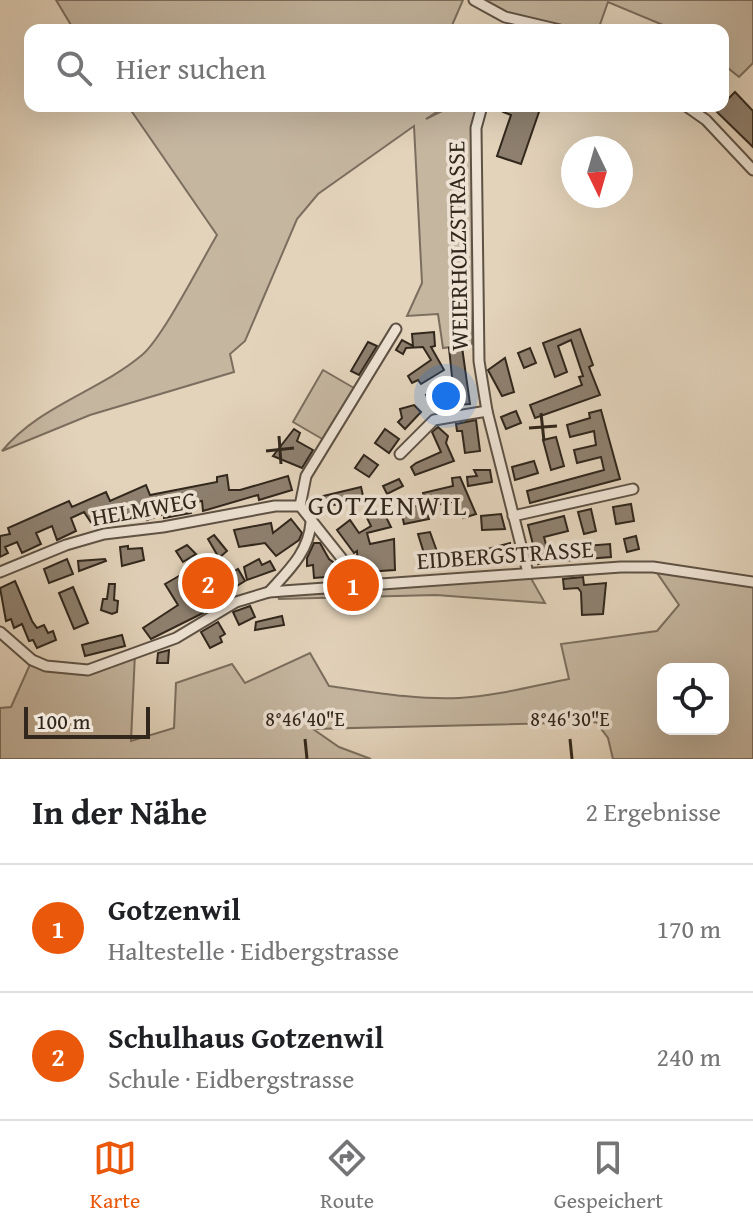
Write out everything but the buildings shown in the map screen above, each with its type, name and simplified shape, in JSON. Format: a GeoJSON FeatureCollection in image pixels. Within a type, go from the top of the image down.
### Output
{"type":"FeatureCollection","features":[{"type":"Feature","properties":{"kind":"street"},"geometry":{"type":"LineString","coordinates":[[474,0],[505,17],[535,24]]}},
{"type":"Feature","properties":{"kind":"street"},"geometry":{"type":"LineString","coordinates":[[503,24],[505,17]]}},
{"type":"Feature","properties":{"kind":"street","name":"WEIERHOLZSTRASSE"},"geometry":{"type":"LineString","coordinates":[[480,112],[476,128],[477,341],[487,411],[528,573]]}},
{"type":"Feature","properties":{"kind":"street"},"geometry":{"type":"LineString","coordinates":[[695,112],[753,170]]}},
{"type":"Feature","properties":{"kind":"street"},"geometry":{"type":"LineString","coordinates":[[363,585],[300,506],[306,476],[396,329]]}},
{"type":"Feature","properties":{"kind":"street"},"geometry":{"type":"LineString","coordinates":[[400,454],[434,420],[487,411]]}},
{"type":"Feature","properties":{"kind":"street"},"geometry":{"type":"LineString","coordinates":[[513,516],[633,489]]}},
{"type":"Feature","properties":{"kind":"street","name":"HELMWEG"},"geometry":{"type":"LineString","coordinates":[[0,572],[66,545],[104,534],[163,527],[275,506],[300,506]]}},
{"type":"Feature","properties":{"kind":"street"},"geometry":{"type":"LineString","coordinates":[[269,592],[297,562],[310,534],[311,522]]}},
{"type":"Feature","properties":{"kind":"street","name":"EIDBERGSTRASSE"},"geometry":{"type":"LineString","coordinates":[[0,632],[32,660],[65,671],[88,670],[176,638],[236,602],[269,592],[653,567],[753,582]]}},
{"type":"Feature","properties":{"kind":"shaded area"},"geometry":{"type":"Polygon","coordinates":[[[56,0],[463,0],[453,24],[70,24],[56,0]]]}},
{"type":"Feature","properties":{"kind":"shaded area"},"geometry":{"type":"Polygon","coordinates":[[[479,0],[753,0],[753,63],[739,77],[729,69],[729,24],[661,24],[608,2],[600,24],[547,24],[507,13],[479,0]]]}},
{"type":"Feature","properties":{"kind":"shaded area"},"geometry":{"type":"Polygon","coordinates":[[[132,112],[436,112],[426,119],[440,112],[478,112],[472,344],[443,348],[438,314],[407,316],[422,283],[414,126],[318,194],[297,219],[245,341],[230,354],[234,372],[90,415],[2,451],[17,435],[51,410],[125,368],[151,346],[217,235],[132,112]]]}},
{"type":"Feature","properties":{"kind":"shaded area"},"geometry":{"type":"Polygon","coordinates":[[[323,370],[354,388],[324,440],[293,422],[323,370]]]}},
{"type":"Feature","properties":{"kind":"shaded area"},"geometry":{"type":"Polygon","coordinates":[[[653,567],[753,582],[753,759],[613,759],[608,738],[596,722],[313,729],[339,747],[371,759],[0,759],[0,708],[11,707],[32,660],[77,671],[135,653],[131,741],[174,728],[176,683],[232,664],[245,683],[310,653],[329,686],[394,695],[459,698],[569,679],[561,644],[657,631],[679,605],[653,567]]]}},
{"type":"Feature","properties":{"kind":"shaded area"},"geometry":{"type":"Polygon","coordinates":[[[528,573],[545,603],[436,595],[279,599],[275,591],[528,573]]]}},
{"type":"Feature","properties":{"kind":"place","name":"Schulhaus Gotzenwil"},"geometry":{"type":"Point","coordinates":[208,583]}},
{"type":"Feature","properties":{"kind":"place","name":"Gotzenwil"},"geometry":{"type":"Point","coordinates":[353,585]}},
{"type":"Feature","properties":{"kind":"district","name":"GOTZENWIL"},"geometry":{"type":"Point","coordinates":[388,505]}}]}
